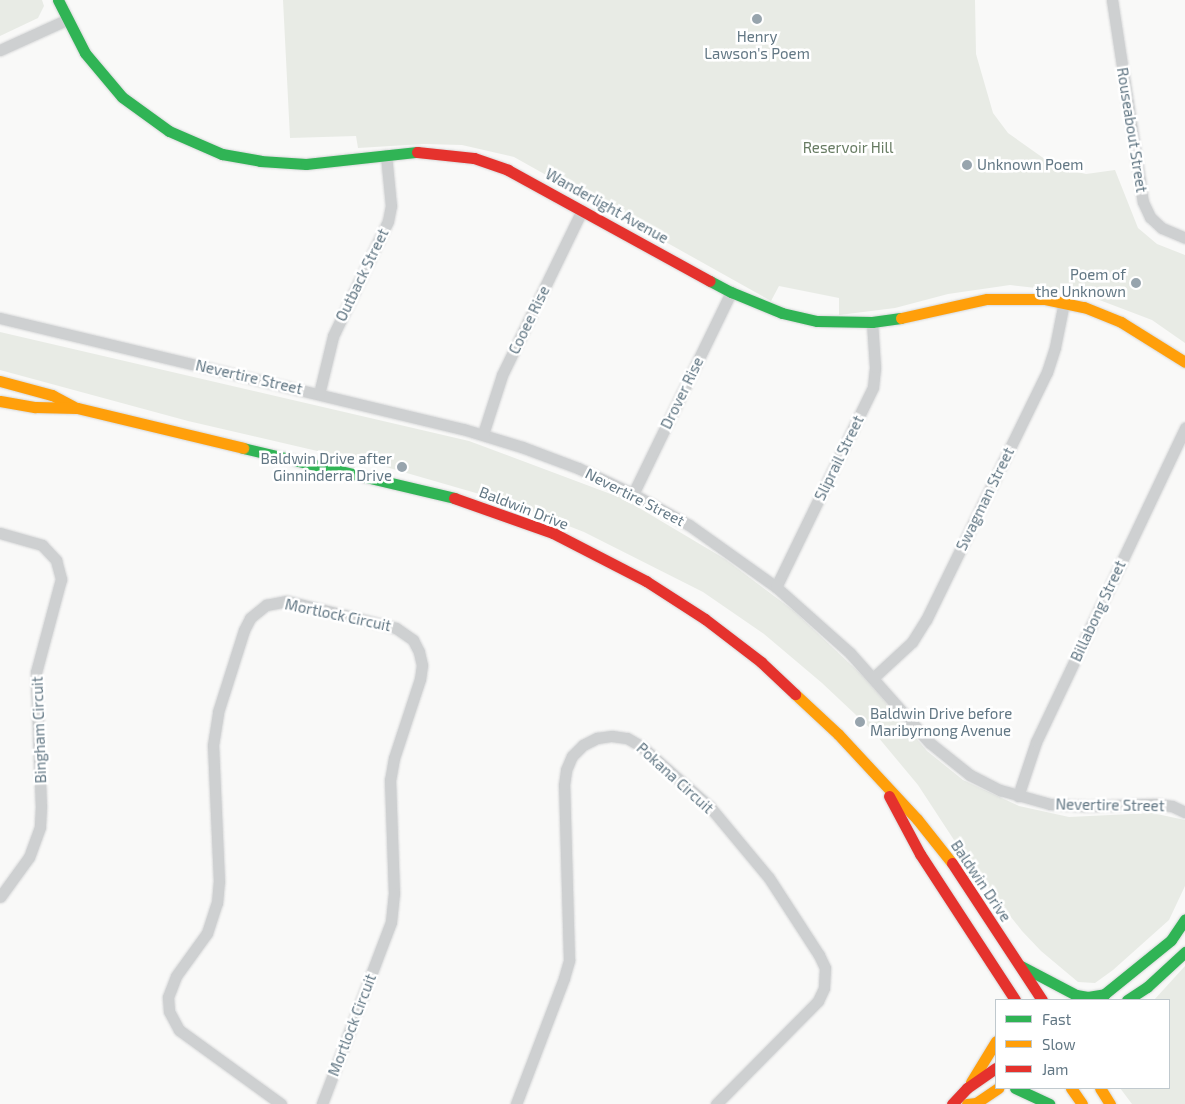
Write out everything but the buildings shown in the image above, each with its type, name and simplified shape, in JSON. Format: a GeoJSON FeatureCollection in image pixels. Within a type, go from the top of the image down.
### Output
{"type":"FeatureCollection","features":[{"type":"Feature","properties":{"kind":"main road","name":"Wanderlight Avenue"},"geometry":{"type":"LineString","coordinates":[[58,0],[66,20],[84,53],[122,97],[169,131],[204,147],[241,158],[279,163],[306,164],[386,155],[438,152],[474,158],[508,170],[731,292],[764,307],[799,318],[835,322],[872,322],[987,298],[1026,298],[1064,302],[1122,322],[1185,362]]}},
{"type":"Feature","properties":{"kind":"main road","name":"Baldwin Drive"},"geometry":{"type":"LineString","coordinates":[[0,381],[52,395],[77,408]]}},
{"type":"Feature","properties":{"kind":"main road","name":"Baldwin Drive"},"geometry":{"type":"LineString","coordinates":[[0,401],[35,407],[77,408],[457,499],[522,521],[584,548],[676,600],[761,662],[821,716],[885,787],[917,819],[946,854],[1041,999]]}},
{"type":"Feature","properties":{"kind":"main road","name":"Baldwin Drive"},"geometry":{"type":"LineString","coordinates":[[885,787],[920,854],[1012,998]]}},
{"type":"Feature","properties":{"kind":"main road"},"geometry":{"type":"LineString","coordinates":[[1019,965],[1076,995],[1101,997],[1171,940],[1185,919]]}},
{"type":"Feature","properties":{"kind":"main road"},"geometry":{"type":"LineString","coordinates":[[1129,999],[1147,987],[1185,952]]}},
{"type":"Feature","properties":{"kind":"main road"},"geometry":{"type":"LineString","coordinates":[[1138,999],[1147,987]]}},
{"type":"Feature","properties":{"kind":"main road"},"geometry":{"type":"LineString","coordinates":[[952,1104],[967,1088],[995,1043]]}},
{"type":"Feature","properties":{"kind":"main road"},"geometry":{"type":"LineString","coordinates":[[967,1088],[995,1069]]}},
{"type":"Feature","properties":{"kind":"main road"},"geometry":{"type":"LineString","coordinates":[[967,1104],[976,1103],[996,1089]]}},
{"type":"Feature","properties":{"kind":"main road"},"geometry":{"type":"LineString","coordinates":[[986,1096],[1004,1089]]}},
{"type":"Feature","properties":{"kind":"main road"},"geometry":{"type":"LineString","coordinates":[[1017,1089],[1049,1104]]}},
{"type":"Feature","properties":{"kind":"main road"},"geometry":{"type":"LineString","coordinates":[[1072,1089],[1082,1104]]}},
{"type":"Feature","properties":{"kind":"main road"},"geometry":{"type":"LineString","coordinates":[[1101,1089],[1110,1104]]}},
{"type":"Feature","properties":{"kind":"street","name":"Rouseabout Street"},"geometry":{"type":"LineString","coordinates":[[1112,0],[1143,202],[1150,217],[1162,228],[1185,238]]}},
{"type":"Feature","properties":{"kind":"street"},"geometry":{"type":"LineString","coordinates":[[0,50],[66,20]]}},
{"type":"Feature","properties":{"kind":"street","name":"Outback Street"},"geometry":{"type":"LineString","coordinates":[[319,394],[333,336],[388,221],[391,206],[386,155]]}},
{"type":"Feature","properties":{"kind":"street","name":"Cooee Rise"},"geometry":{"type":"LineString","coordinates":[[483,434],[499,383],[582,210]]}},
{"type":"Feature","properties":{"kind":"street","name":"Drover Rise"},"geometry":{"type":"LineString","coordinates":[[633,494],[731,292]]}},
{"type":"Feature","properties":{"kind":"street","name":"Swagman Street"},"geometry":{"type":"LineString","coordinates":[[873,678],[912,642],[926,620],[1047,372],[1055,347],[1064,302]]}},
{"type":"Feature","properties":{"kind":"street","name":"Nevertire Street"},"geometry":{"type":"LineString","coordinates":[[0,318],[483,434],[560,460],[633,494],[707,537],[776,587],[827,630],[942,755],[984,783],[1033,801],[1068,806],[1164,804],[1185,812]]}},
{"type":"Feature","properties":{"kind":"street","name":"Sliprail Street"},"geometry":{"type":"LineString","coordinates":[[776,587],[873,387],[875,367],[872,322]]}},
{"type":"Feature","properties":{"kind":"street","name":"Billabong Street"},"geometry":{"type":"LineString","coordinates":[[1018,796],[1036,742],[1185,428]]}},
{"type":"Feature","properties":{"kind":"street","name":"Bingham Circuit"},"geometry":{"type":"LineString","coordinates":[[0,532],[42,545],[56,560],[61,579],[36,672],[41,806],[40,827],[29,857],[0,897]]}},
{"type":"Feature","properties":{"kind":"street","name":"Mortlock Circuit"},"geometry":{"type":"LineString","coordinates":[[281,1104],[179,1030],[169,1011],[168,996],[176,976],[206,933],[217,903],[219,882],[213,745],[218,712],[244,630],[250,618],[266,605],[286,601],[396,628],[413,640],[419,652],[422,665],[390,780],[394,893],[390,922],[322,1104]]}},
{"type":"Feature","properties":{"kind":"street","name":"Pokana Circuit"},"geometry":{"type":"LineString","coordinates":[[516,1104],[564,978],[569,960],[564,785],[566,770],[572,756],[583,745],[597,738],[612,736],[628,738],[641,746],[688,786],[715,813],[769,878],[819,955],[825,968],[824,988],[818,1001],[716,1104]]}},
{"type":"Feature","properties":{"kind":"green space"},"geometry":{"type":"Polygon","coordinates":[[[0,0],[42,0],[44,6],[38,18],[0,36],[0,0]]]}},
{"type":"Feature","properties":{"kind":"green space","name":"Reservoir Hill"},"geometry":{"type":"Polygon","coordinates":[[[283,0],[975,0],[976,54],[993,113],[1008,133],[1056,167],[1086,174],[1115,170],[1138,228],[1157,244],[1185,255],[1185,343],[1152,320],[1081,293],[1010,285],[948,294],[895,308],[839,315],[839,298],[779,286],[771,301],[514,157],[462,145],[424,144],[358,148],[356,136],[290,138],[283,0]]]}},
{"type":"Feature","properties":{"kind":"green space"},"geometry":{"type":"Polygon","coordinates":[[[0,332],[469,441],[624,499],[725,559],[794,611],[866,679],[927,751],[963,780],[1019,806],[1069,817],[1152,813],[1185,820],[1185,886],[1169,920],[1113,970],[1095,983],[1078,982],[1041,951],[1022,931],[971,866],[918,785],[873,731],[822,683],[764,634],[703,592],[584,532],[507,502],[386,467],[188,421],[0,370],[0,332]]]}},
{"type":"Feature","properties":{"kind":"green space"},"geometry":{"type":"Polygon","coordinates":[[[1185,966],[1185,1104],[1132,1104],[1121,1089],[1170,1089],[1170,999],[1155,999],[1185,966]]]}},
{"type":"Feature","properties":{"kind":"traffic: fast"},"geometry":{"type":"LineString","coordinates":[[58,0],[85,53],[122,97],[169,131],[222,154],[260,161],[306,164],[417,152]]}},
{"type":"Feature","properties":{"kind":"traffic: fast"},"geometry":{"type":"LineString","coordinates":[[710,281],[731,292],[782,313],[817,321],[872,322],[901,318]]}},
{"type":"Feature","properties":{"kind":"traffic: fast"},"geometry":{"type":"LineString","coordinates":[[243,448],[454,498]]}},
{"type":"Feature","properties":{"kind":"traffic: fast"},"geometry":{"type":"LineString","coordinates":[[1098,999],[1171,940],[1185,919]]}},
{"type":"Feature","properties":{"kind":"traffic: fast"},"geometry":{"type":"LineString","coordinates":[[1129,999],[1147,987],[1185,952]]}},
{"type":"Feature","properties":{"kind":"traffic: fast"},"geometry":{"type":"LineString","coordinates":[[1021,966],[1076,995],[1088,997],[1105,994]]}},
{"type":"Feature","properties":{"kind":"traffic: fast"},"geometry":{"type":"LineString","coordinates":[[1017,1089],[1049,1104]]}},
{"type":"Feature","properties":{"kind":"traffic: slow"},"geometry":{"type":"LineString","coordinates":[[901,318],[987,299],[1045,299],[1084,307],[1121,322],[1185,362]]}},
{"type":"Feature","properties":{"kind":"traffic: slow"},"geometry":{"type":"LineString","coordinates":[[0,381],[52,395],[73,406]]}},
{"type":"Feature","properties":{"kind":"traffic: slow"},"geometry":{"type":"LineString","coordinates":[[0,401],[35,407],[77,408],[243,448]]}},
{"type":"Feature","properties":{"kind":"traffic: slow"},"geometry":{"type":"LineString","coordinates":[[795,694],[838,734],[917,819],[952,863]]}},
{"type":"Feature","properties":{"kind":"traffic: slow"},"geometry":{"type":"LineString","coordinates":[[971,1082],[995,1043]]}},
{"type":"Feature","properties":{"kind":"traffic: slow"},"geometry":{"type":"LineString","coordinates":[[967,1104],[976,1103],[997,1089]]}},
{"type":"Feature","properties":{"kind":"traffic: slow"},"geometry":{"type":"LineString","coordinates":[[1072,1089],[1082,1104]]}},
{"type":"Feature","properties":{"kind":"traffic: slow"},"geometry":{"type":"LineString","coordinates":[[1101,1089],[1110,1104]]}},
{"type":"Feature","properties":{"kind":"traffic: jam"},"geometry":{"type":"LineString","coordinates":[[417,152],[474,158],[508,170],[710,281]]}},
{"type":"Feature","properties":{"kind":"traffic: jam"},"geometry":{"type":"LineString","coordinates":[[454,498],[553,533],[646,581],[705,619],[761,662],[795,694]]}},
{"type":"Feature","properties":{"kind":"traffic: jam"},"geometry":{"type":"LineString","coordinates":[[889,796],[920,854],[1014,999]]}},
{"type":"Feature","properties":{"kind":"traffic: jam"},"geometry":{"type":"LineString","coordinates":[[952,863],[1041,999]]}},
{"type":"Feature","properties":{"kind":"traffic: jam"},"geometry":{"type":"LineString","coordinates":[[952,1104],[967,1088],[995,1069]]}},
{"type":"Feature","properties":{"kind":"place","name":"Henry Lawson's Poem"},"geometry":{"type":"Point","coordinates":[757,19]}},
{"type":"Feature","properties":{"kind":"place","name":"Unknown Poem"},"geometry":{"type":"Point","coordinates":[967,165]}},
{"type":"Feature","properties":{"kind":"place","name":"Poem of the Unknown"},"geometry":{"type":"Point","coordinates":[1136,283]}},
{"type":"Feature","properties":{"kind":"place","name":"Baldwin Drive after Ginninderra Drive"},"geometry":{"type":"Point","coordinates":[402,467]}},
{"type":"Feature","properties":{"kind":"place","name":"Baldwin Drive before Maribyrnong Avenue"},"geometry":{"type":"Point","coordinates":[860,722]}}]}
